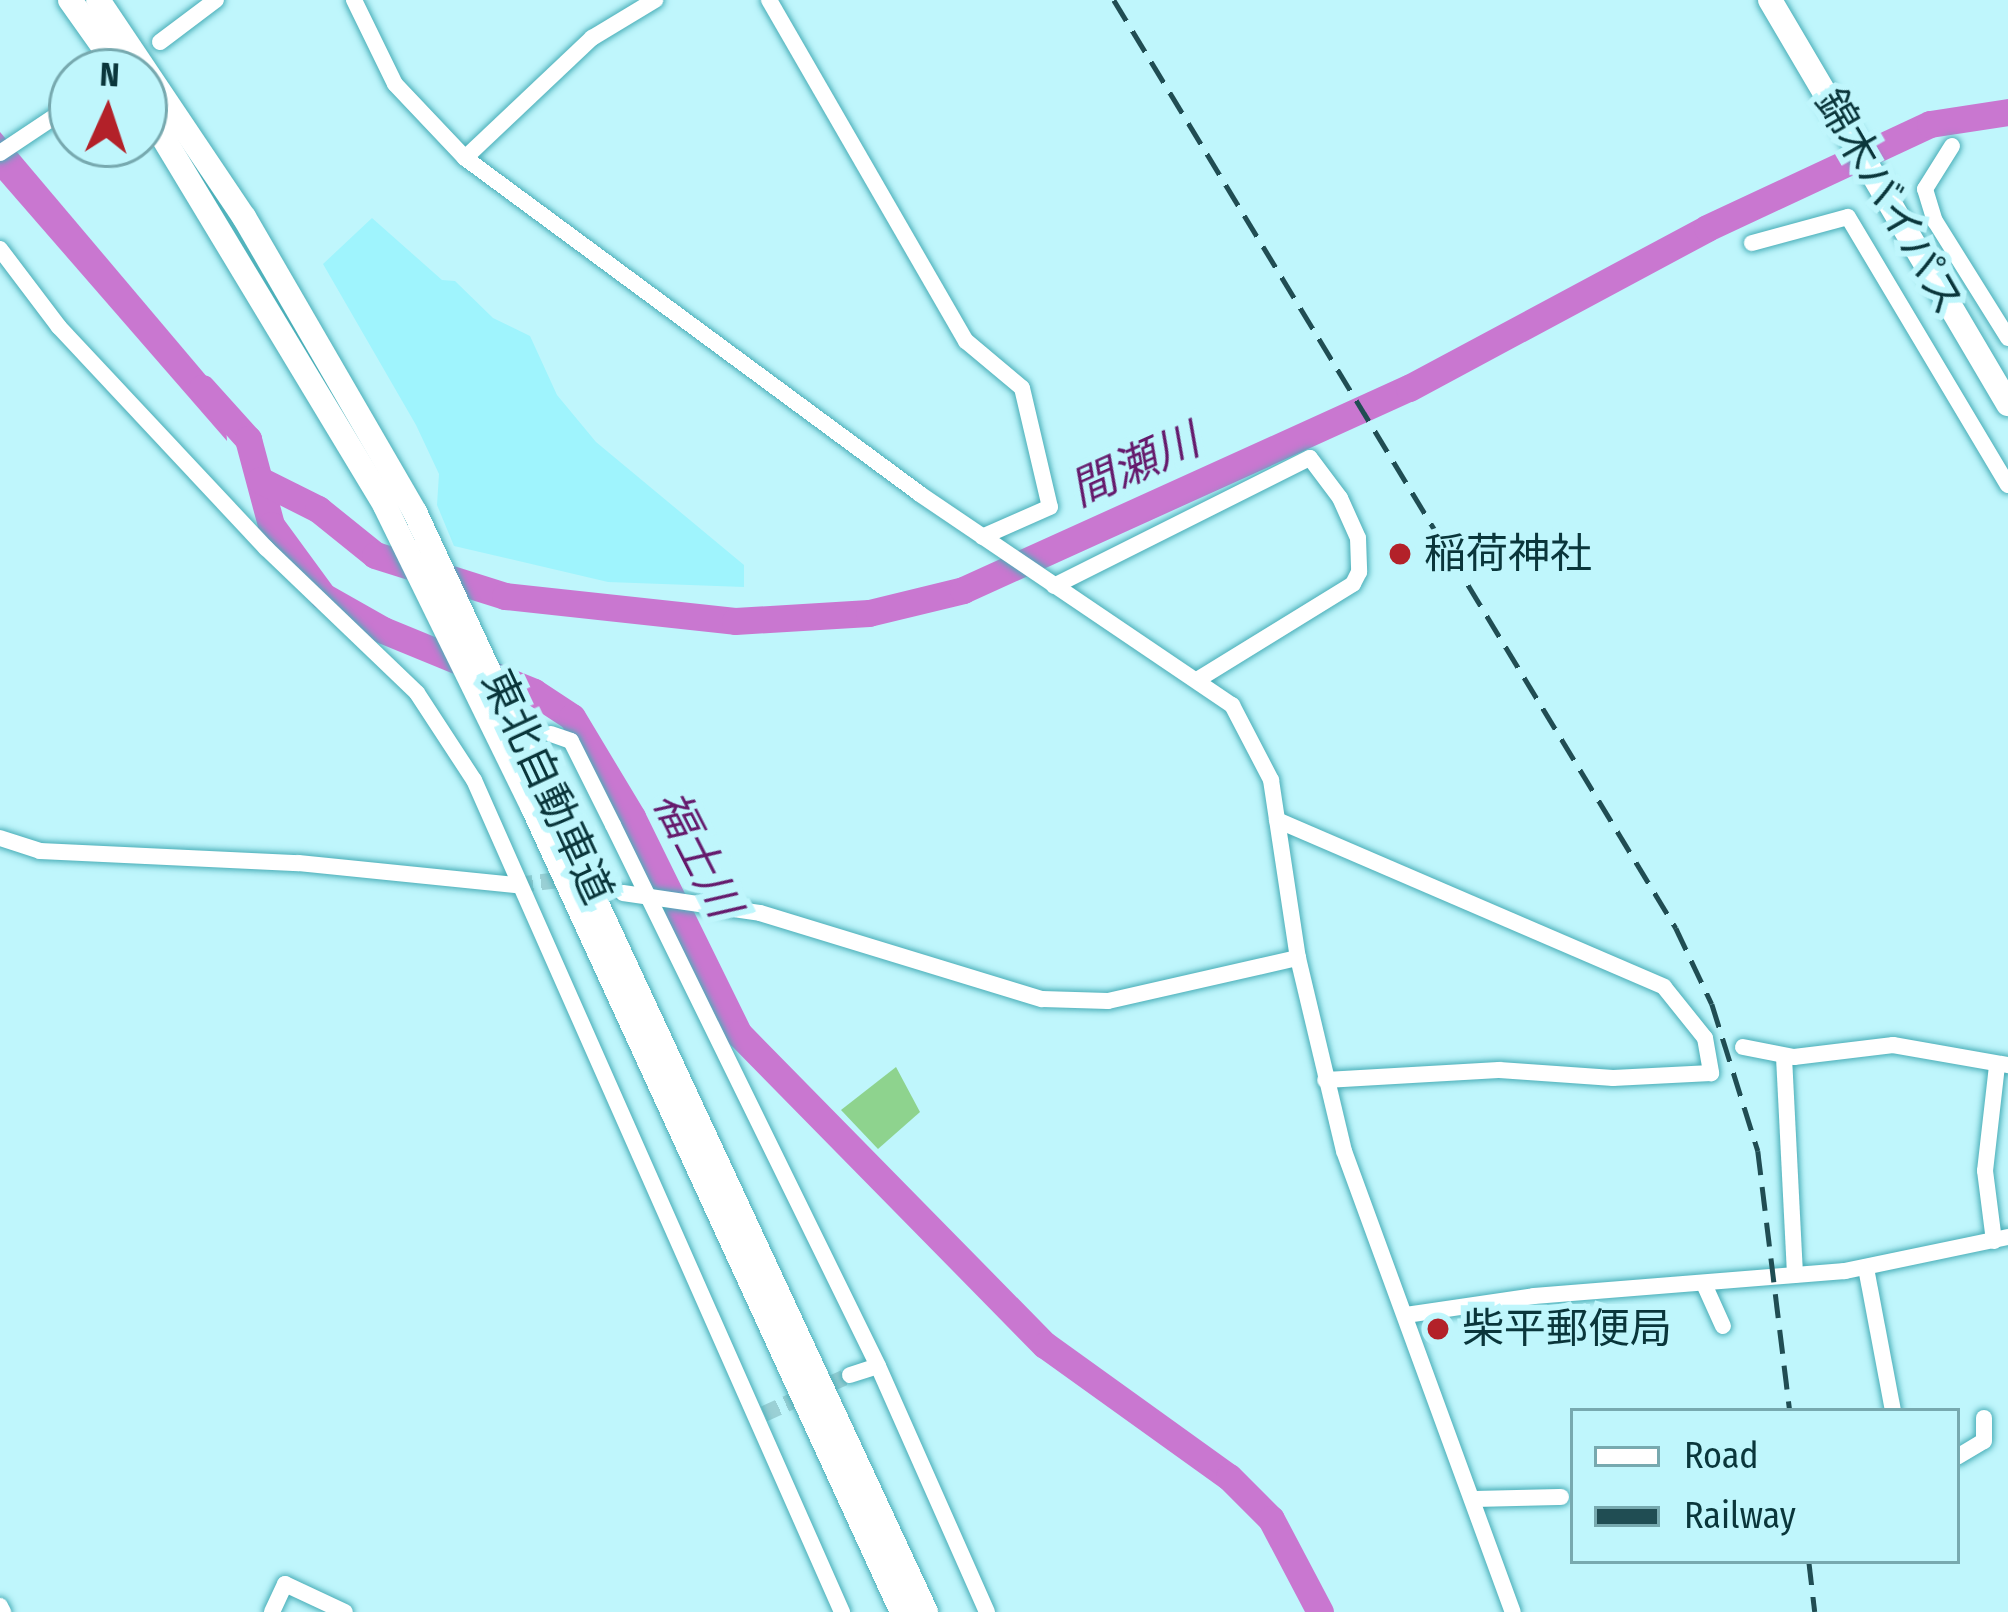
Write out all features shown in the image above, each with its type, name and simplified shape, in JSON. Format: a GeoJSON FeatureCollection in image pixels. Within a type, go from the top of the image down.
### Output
{"type":"FeatureCollection","features":[{"type":"Feature","properties":{"kind":"highway"},"geometry":{"type":"LineString","coordinates":[[70,0],[104,48]]}},
{"type":"Feature","properties":{"kind":"highway","name":"東北自動車道"},"geometry":{"type":"LineString","coordinates":[[98,0],[244,217],[415,512],[512,709],[926,1612]]}},
{"type":"Feature","properties":{"kind":"highway","name":"錦木バイパス"},"geometry":{"type":"LineString","coordinates":[[1770,0],[2008,404]]}},
{"type":"Feature","properties":{"kind":"highway","name":"東北自動車道"},"geometry":{"type":"LineString","coordinates":[[168,146],[385,506],[902,1612]]}},
{"type":"Feature","properties":{"kind":"street"},"geometry":{"type":"LineString","coordinates":[[160,42],[216,0]]}},
{"type":"Feature","properties":{"kind":"street"},"geometry":{"type":"LineString","coordinates":[[355,0],[395,84],[466,158],[990,543],[1200,678],[1252,733],[1277,820],[1298,958],[1325,1080],[1514,1612]]}},
{"type":"Feature","properties":{"kind":"street"},"geometry":{"type":"LineString","coordinates":[[466,158],[592,38],[655,0]]}},
{"type":"Feature","properties":{"kind":"street"},"geometry":{"type":"LineString","coordinates":[[770,0],[966,341],[1022,388],[1050,507],[990,543]]}},
{"type":"Feature","properties":{"kind":"street"},"geometry":{"type":"LineString","coordinates":[[0,153],[48,121]]}},
{"type":"Feature","properties":{"kind":"street"},"geometry":{"type":"LineString","coordinates":[[1952,146],[1924,189],[1935,221],[2008,338]]}},
{"type":"Feature","properties":{"kind":"street"},"geometry":{"type":"LineString","coordinates":[[1752,243],[1848,217],[2008,485]]}},
{"type":"Feature","properties":{"kind":"street"},"geometry":{"type":"LineString","coordinates":[[0,249],[59,327],[266,548],[417,693],[474,780],[842,1612]]}},
{"type":"Feature","properties":{"kind":"street"},"geometry":{"type":"LineString","coordinates":[[1050,583],[1310,458],[1340,498],[1358,538],[1359,572],[1353,584],[1200,678]]}},
{"type":"Feature","properties":{"kind":"street"},"geometry":{"type":"LineString","coordinates":[[551,734],[571,741],[647,892],[878,1366],[987,1612]]}},
{"type":"Feature","properties":{"kind":"street"},"geometry":{"type":"LineString","coordinates":[[1277,820],[1664,987],[1705,1038],[1712,1073],[1613,1078],[1499,1070],[1325,1080]]}},
{"type":"Feature","properties":{"kind":"street"},"geometry":{"type":"LineString","coordinates":[[0,838],[40,851],[298,863],[518,885]]}},
{"type":"Feature","properties":{"kind":"street"},"geometry":{"type":"LineString","coordinates":[[623,893],[699,899],[1042,999],[1108,1001],[1298,958]]}},
{"type":"Feature","properties":{"kind":"street"},"geometry":{"type":"LineString","coordinates":[[1406,1316],[1483,1301],[1866,1268],[2001,1239],[1985,1171],[2002,1065],[1893,1046],[1784,1057],[1744,1047]]}},
{"type":"Feature","properties":{"kind":"street"},"geometry":{"type":"LineString","coordinates":[[1784,1057],[1795,1275]]}},
{"type":"Feature","properties":{"kind":"street"},"geometry":{"type":"LineString","coordinates":[[1866,1268],[1892,1408]]}},
{"type":"Feature","properties":{"kind":"street"},"geometry":{"type":"LineString","coordinates":[[1704,1284],[1723,1327]]}},
{"type":"Feature","properties":{"kind":"street"},"geometry":{"type":"LineString","coordinates":[[850,1376],[878,1366]]}},
{"type":"Feature","properties":{"kind":"street"},"geometry":{"type":"LineString","coordinates":[[1960,1455],[1984,1442],[1984,1418]]}},
{"type":"Feature","properties":{"kind":"street"},"geometry":{"type":"LineString","coordinates":[[1472,1499],[1561,1497]]}},
{"type":"Feature","properties":{"kind":"street"},"geometry":{"type":"LineString","coordinates":[[272,1612],[285,1584],[345,1612]]}},
{"type":"Feature","properties":{"kind":"shaded area"},"geometry":{"type":"Polygon","coordinates":[[[0,132],[224,397],[227,441],[0,180],[0,132]]]}},
{"type":"Feature","properties":{"kind":"shaded area"},"geometry":{"type":"Polygon","coordinates":[[[372,218],[442,280],[455,281],[493,318],[530,336],[557,395],[596,442],[744,565],[744,587],[608,582],[454,546],[437,505],[439,474],[323,264],[372,218]]]}},
{"type":"Feature","properties":{"kind":"green space"},"geometry":{"type":"Polygon","coordinates":[[[896,1067],[920,1112],[878,1149],[841,1110],[896,1067]]]}},
{"type":"Feature","properties":{"kind":"waterway","name":"間瀬川"},"geometry":{"type":"LineString","coordinates":[[260,480],[318,509],[375,555],[505,596],[735,621],[869,613],[963,590],[1409,388],[1707,228],[1930,124],[2008,112]]}},
{"type":"Feature","properties":{"kind":"waterway","name":"福士川"},"geometry":{"type":"LineString","coordinates":[[202,388],[248,439],[271,525],[323,596],[383,630],[534,692],[572,717],[632,817],[739,1034],[1045,1345],[1229,1477],[1271,1519],[1320,1612]]}},
{"type":"Feature","properties":{"kind":"tunnel"},"geometry":{"type":"LineString","coordinates":[[517,885],[568,879],[623,893]]}},
{"type":"Feature","properties":{"kind":"tunnel"},"geometry":{"type":"LineString","coordinates":[[764,1414],[850,1375]]}},
{"type":"Feature","properties":{"kind":"railway"},"geometry":{"type":"LineString","coordinates":[[1114,0],[1676,928],[1712,1004],[1758,1151],[1790,1408]]}},
{"type":"Feature","properties":{"kind":"railway"},"geometry":{"type":"LineString","coordinates":[[1809,1564],[1815,1612]]}},
{"type":"Feature","properties":{"kind":"place","name":"稲荷神社"},"geometry":{"type":"Point","coordinates":[1400,554]}},
{"type":"Feature","properties":{"kind":"place","name":"柴平郵便局"},"geometry":{"type":"Point","coordinates":[1438,1329]}}]}
